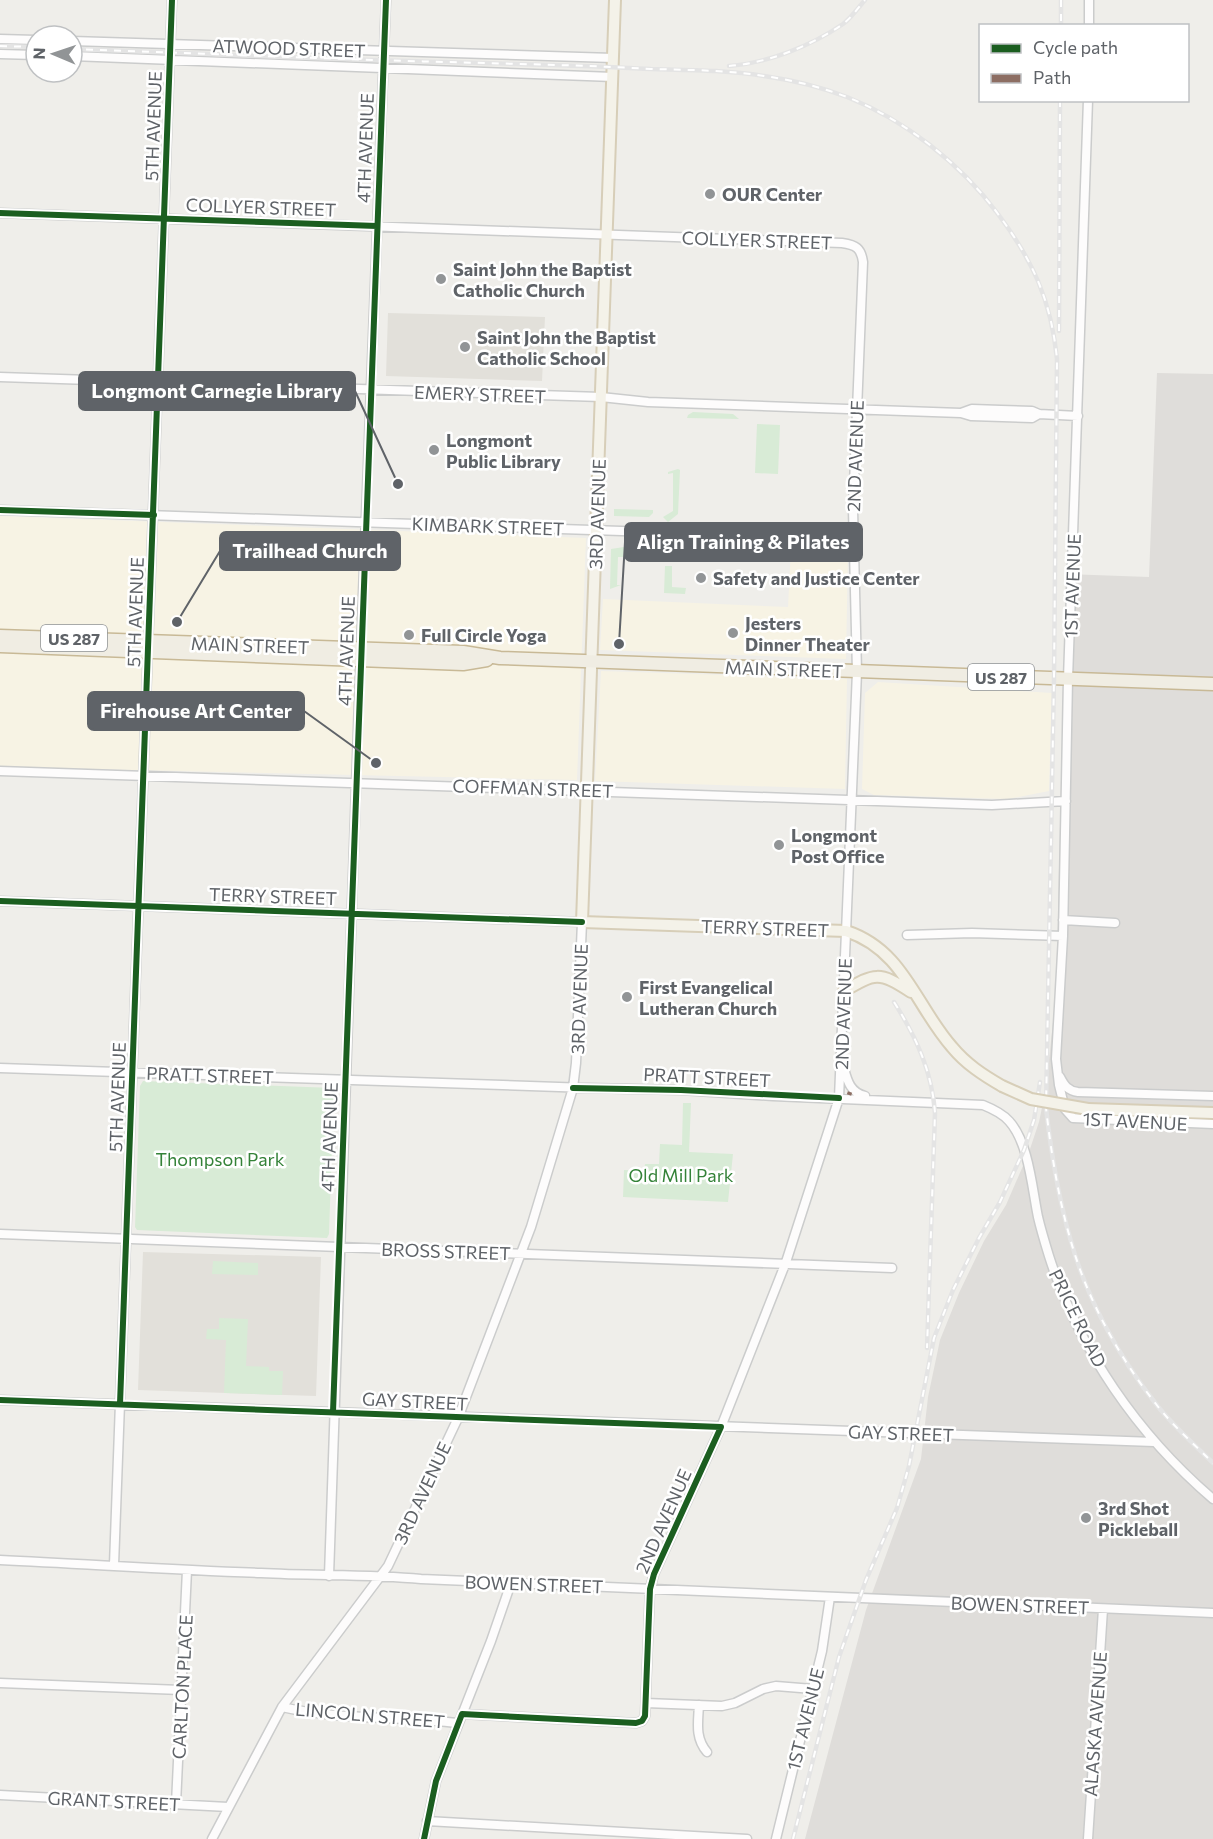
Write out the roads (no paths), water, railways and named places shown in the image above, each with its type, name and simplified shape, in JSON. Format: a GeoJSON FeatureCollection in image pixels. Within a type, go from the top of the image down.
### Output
{"type":"FeatureCollection","features":[{"type":"Feature","properties":{"kind":"highway","name":"MAIN STREET"},"geometry":{"type":"LineString","coordinates":[[0,636],[148,646],[361,654],[462,664],[500,658],[1068,679]]}},
{"type":"Feature","properties":{"kind":"highway","name":"MAIN STREET"},"geometry":{"type":"LineString","coordinates":[[0,646],[148,646]]}},
{"type":"Feature","properties":{"kind":"highway","name":"US 287"},"geometry":{"type":"LineString","coordinates":[[1068,679],[1213,684]]}},
{"type":"Feature","properties":{"kind":"main road","name":"3RD AVENUE"},"geometry":{"type":"LineString","coordinates":[[582,922],[615,0]]}},
{"type":"Feature","properties":{"kind":"main road","name":"TERRY STREET"},"geometry":{"type":"LineString","coordinates":[[582,922],[846,931]]}},
{"type":"Feature","properties":{"kind":"main road"},"geometry":{"type":"LineString","coordinates":[[846,931],[867,939],[886,953],[896,964],[952,1047],[965,1061],[1002,1086],[1031,1099],[1088,1109],[1213,1113]]}},
{"type":"Feature","properties":{"kind":"main road"},"geometry":{"type":"LineString","coordinates":[[844,991],[865,979],[880,977],[898,984],[915,995]]}},
{"type":"Feature","properties":{"kind":"street","name":"5TH AVENUE"},"geometry":{"type":"LineString","coordinates":[[114,1565],[172,0]]}},
{"type":"Feature","properties":{"kind":"street","name":"4TH AVENUE"},"geometry":{"type":"LineString","coordinates":[[329,1576],[333,1412],[386,0]]}},
{"type":"Feature","properties":{"kind":"street"},"geometry":{"type":"LineString","coordinates":[[1089,0],[1089,24]]}},
{"type":"Feature","properties":{"kind":"street"},"geometry":{"type":"LineString","coordinates":[[0,39],[24,40]]}},
{"type":"Feature","properties":{"kind":"street","name":"ATWOOD STREET"},"geometry":{"type":"LineString","coordinates":[[84,41],[613,58]]}},
{"type":"Feature","properties":{"kind":"street"},"geometry":{"type":"LineString","coordinates":[[0,54],[24,55]]}},
{"type":"Feature","properties":{"kind":"street","name":"ATWOOD STREET"},"geometry":{"type":"LineString","coordinates":[[84,56],[613,77]]}},
{"type":"Feature","properties":{"kind":"street","name":"1ST AVENUE"},"geometry":{"type":"LineString","coordinates":[[1088,102],[1057,1071],[1065,1109],[1073,1118],[1213,1124]]}},
{"type":"Feature","properties":{"kind":"street","name":"COLLYER STREET"},"geometry":{"type":"LineString","coordinates":[[0,213],[842,243],[854,245],[862,253]]}},
{"type":"Feature","properties":{"kind":"street","name":"2ND AVENUE"},"geometry":{"type":"LineString","coordinates":[[646,1703],[650,1589],[654,1574],[721,1426],[786,1262],[839,1098],[857,672],[853,541],[862,253]]}},
{"type":"Feature","properties":{"kind":"street","name":"EMERY STREET"},"geometry":{"type":"LineString","coordinates":[[0,377],[601,397],[649,402],[857,410],[961,413],[972,409],[1032,411],[1039,414],[1078,416]]}},
{"type":"Feature","properties":{"kind":"street","name":"KIMBARK STREET"},"geometry":{"type":"LineString","coordinates":[[0,510],[652,532]]}},
{"type":"Feature","properties":{"kind":"street"},"geometry":{"type":"LineString","coordinates":[[738,537],[853,541]]}},
{"type":"Feature","properties":{"kind":"street","name":"COFFMAN STREET"},"geometry":{"type":"LineString","coordinates":[[0,771],[992,805],[1066,801]]}},
{"type":"Feature","properties":{"kind":"street","name":"TERRY STREET"},"geometry":{"type":"LineString","coordinates":[[0,901],[582,922]]}},
{"type":"Feature","properties":{"kind":"street"},"geometry":{"type":"LineString","coordinates":[[1063,920],[1115,923]]}},
{"type":"Feature","properties":{"kind":"street","name":"3RD AVENUE"},"geometry":{"type":"LineString","coordinates":[[212,1839],[282,1707],[382,1576],[458,1418],[521,1254],[573,1088],[582,922]]}},
{"type":"Feature","properties":{"kind":"street"},"geometry":{"type":"LineString","coordinates":[[906,935],[972,933],[1063,936]]}},
{"type":"Feature","properties":{"kind":"street"},"geometry":{"type":"LineString","coordinates":[[841,1057],[847,1081],[852,1089],[858,1095],[880,1100]]}},
{"type":"Feature","properties":{"kind":"street","name":"PRATT STREET"},"geometry":{"type":"LineString","coordinates":[[0,1068],[681,1090],[976,1104],[995,1109]]}},
{"type":"Feature","properties":{"kind":"street","name":"1ST AVENUE"},"geometry":{"type":"LineString","coordinates":[[1057,1071],[1066,1087],[1071,1091],[1213,1096]]}},
{"type":"Feature","properties":{"kind":"street","name":"PRICE ROAD"},"geometry":{"type":"LineString","coordinates":[[995,1109],[1010,1122],[1024,1150],[1038,1220],[1050,1258],[1077,1325],[1125,1405],[1180,1471],[1213,1499]]}},
{"type":"Feature","properties":{"kind":"street","name":"BROSS STREET"},"geometry":{"type":"LineString","coordinates":[[0,1234],[786,1262],[892,1268]]}},
{"type":"Feature","properties":{"kind":"street","name":"GAY STREET"},"geometry":{"type":"LineString","coordinates":[[0,1400],[1154,1442]]}},
{"type":"Feature","properties":{"kind":"street","name":"BOWEN STREET"},"geometry":{"type":"LineString","coordinates":[[0,1560],[187,1570],[382,1576],[421,1580],[1213,1613]]}},
{"type":"Feature","properties":{"kind":"street","name":"CARLTON PLACE"},"geometry":{"type":"LineString","coordinates":[[176,1804],[187,1570]]}},
{"type":"Feature","properties":{"kind":"street"},"geometry":{"type":"LineString","coordinates":[[424,1839],[436,1781],[512,1583]]}},
{"type":"Feature","properties":{"kind":"street","name":"1ST AVENUE"},"geometry":{"type":"LineString","coordinates":[[776,1839],[822,1651],[830,1597]]}},
{"type":"Feature","properties":{"kind":"street","name":"ALASKA AVENUE"},"geometry":{"type":"LineString","coordinates":[[1088,1839],[1103,1609]]}},
{"type":"Feature","properties":{"kind":"street"},"geometry":{"type":"LineString","coordinates":[[0,1683],[181,1690]]}},
{"type":"Feature","properties":{"kind":"street"},"geometry":{"type":"LineString","coordinates":[[646,1703],[722,1706],[776,1686],[813,1689]]}},
{"type":"Feature","properties":{"kind":"street","name":"LINCOLN STREET"},"geometry":{"type":"LineString","coordinates":[[462,1714],[636,1723],[642,1721],[645,1716],[646,1703]]}},
{"type":"Feature","properties":{"kind":"street"},"geometry":{"type":"LineString","coordinates":[[699,1705],[697,1734],[700,1745],[707,1752]]}},
{"type":"Feature","properties":{"kind":"street","name":"LINCOLN STREET"},"geometry":{"type":"LineString","coordinates":[[282,1707],[458,1723]]}},
{"type":"Feature","properties":{"kind":"street","name":"GRANT STREET"},"geometry":{"type":"LineString","coordinates":[[0,1795],[228,1807]]}},
{"type":"Feature","properties":{"kind":"street"},"geometry":{"type":"LineString","coordinates":[[427,1821],[747,1839]]}},
{"type":"Feature","properties":{"kind":"railway"},"geometry":{"type":"LineString","coordinates":[[729,66],[774,57],[803,46],[846,22],[865,0]]}},
{"type":"Feature","properties":{"kind":"railway"},"geometry":{"type":"LineString","coordinates":[[1061,0],[1061,24]]}},
{"type":"Feature","properties":{"kind":"railway"},"geometry":{"type":"LineString","coordinates":[[0,46],[24,47]]}},
{"type":"Feature","properties":{"kind":"railway"},"geometry":{"type":"LineString","coordinates":[[84,49],[708,71],[775,78],[837,93],[890,118],[911,131],[949,161],[998,214],[1021,248],[1038,282],[1050,318],[1057,359],[1046,1108],[1055,1174],[1077,1260],[1094,1304],[1116,1346],[1156,1404],[1213,1463]]}},
{"type":"Feature","properties":{"kind":"railway"},"geometry":{"type":"LineString","coordinates":[[1059,331],[1060,102]]}},
{"type":"Feature","properties":{"kind":"railway"},"geometry":{"type":"LineString","coordinates":[[894,1002],[922,1055],[927,1069],[935,1113],[927,1348]]}},
{"type":"Feature","properties":{"kind":"railway"},"geometry":{"type":"LineString","coordinates":[[793,1839],[839,1657],[866,1580],[897,1508],[909,1466],[934,1338],[953,1290],[1000,1202],[1024,1150],[1034,1120],[1040,1082]]}},
{"type":"Feature","properties":{"kind":"place","name":"OUR Center"},"geometry":{"type":"Point","coordinates":[710,194]}},
{"type":"Feature","properties":{"kind":"place","name":"Saint John the Baptist Catholic Church"},"geometry":{"type":"Point","coordinates":[441,279]}},
{"type":"Feature","properties":{"kind":"place","name":"Saint John the Baptist Catholic School"},"geometry":{"type":"Point","coordinates":[465,347]}},
{"type":"Feature","properties":{"kind":"place","name":"Longmont Public Library"},"geometry":{"type":"Point","coordinates":[434,450]}},
{"type":"Feature","properties":{"kind":"place","name":"Longmont Carnegie Library"},"geometry":{"type":"Point","coordinates":[398,484]}},
{"type":"Feature","properties":{"kind":"place","name":"Safety and Justice Center"},"geometry":{"type":"Point","coordinates":[701,578]}},
{"type":"Feature","properties":{"kind":"place","name":"Trailhead Church"},"geometry":{"type":"Point","coordinates":[177,622]}},
{"type":"Feature","properties":{"kind":"place","name":"Jesters Dinner Theater"},"geometry":{"type":"Point","coordinates":[733,633]}},
{"type":"Feature","properties":{"kind":"place","name":"Full Circle Yoga"},"geometry":{"type":"Point","coordinates":[409,635]}},
{"type":"Feature","properties":{"kind":"place","name":"Align Training & Pilates"},"geometry":{"type":"Point","coordinates":[619,644]}},
{"type":"Feature","properties":{"kind":"place","name":"Firehouse Art Center"},"geometry":{"type":"Point","coordinates":[376,763]}},
{"type":"Feature","properties":{"kind":"place","name":"Longmont Post Office"},"geometry":{"type":"Point","coordinates":[779,845]}},
{"type":"Feature","properties":{"kind":"place","name":"First Evangelical Lutheran Church"},"geometry":{"type":"Point","coordinates":[627,997]}},
{"type":"Feature","properties":{"kind":"place","name":"3rd Shot Pickleball"},"geometry":{"type":"Point","coordinates":[1086,1518]}},
{"type":"Feature","properties":{"kind":"park label","name":"Thompson Park"},"geometry":{"type":"Point","coordinates":[220,1159]}},
{"type":"Feature","properties":{"kind":"park label","name":"Old Mill Park"},"geometry":{"type":"Point","coordinates":[681,1175]}}]}
